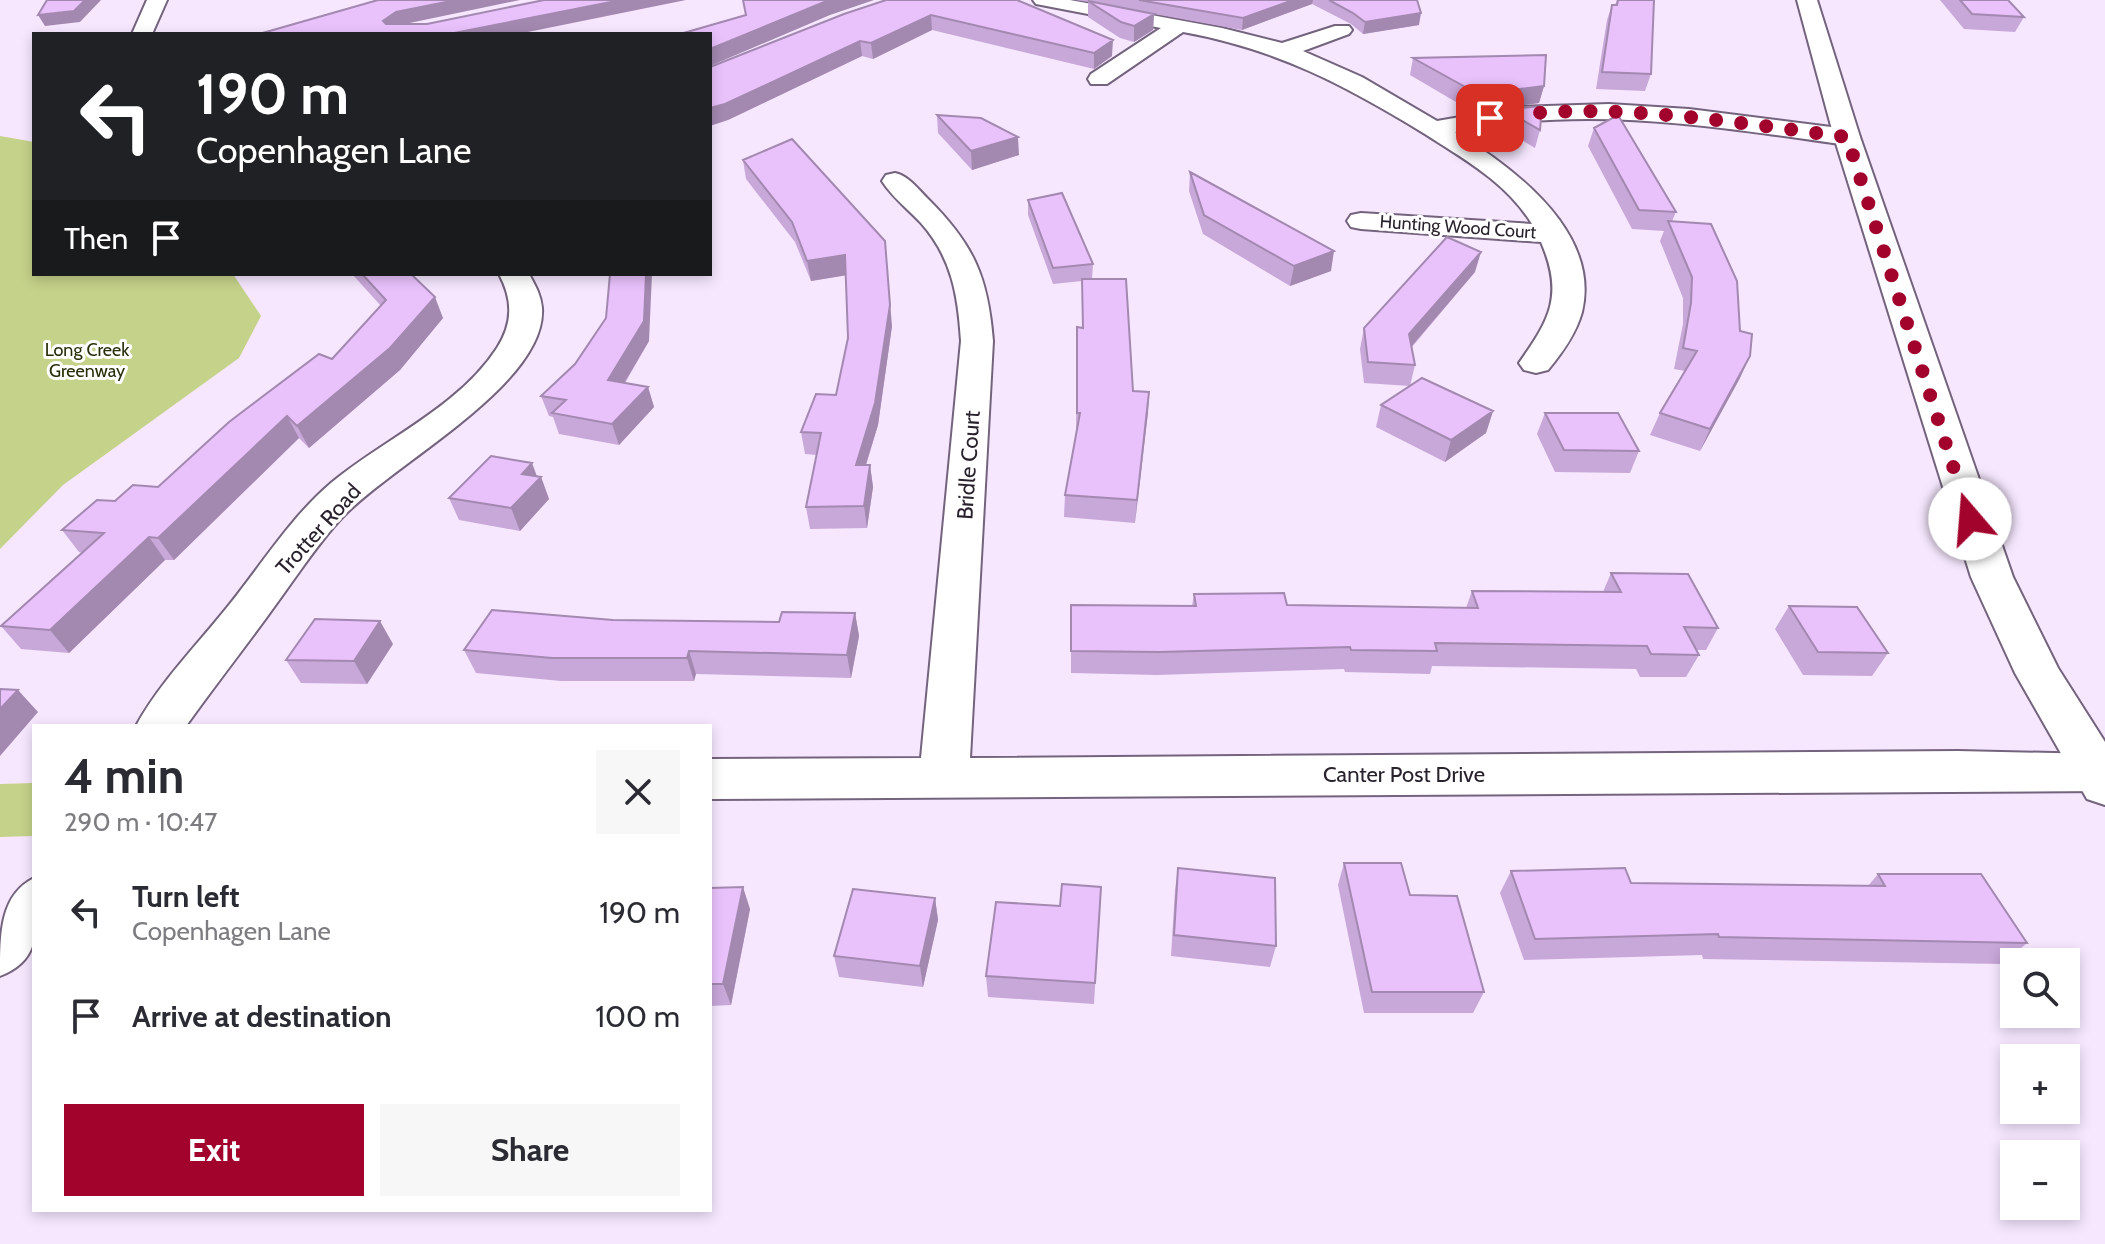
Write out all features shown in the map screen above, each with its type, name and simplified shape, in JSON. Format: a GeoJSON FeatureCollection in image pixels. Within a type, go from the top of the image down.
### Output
{"type":"FeatureCollection","features":[{"type":"Feature","properties":{"kind":"street"},"geometry":{"type":"LineString","coordinates":[[143,32],[157,0]]}},
{"type":"Feature","properties":{"kind":"street"},"geometry":{"type":"LineString","coordinates":[[1043,0],[1284,50],[1342,75],[1433,129],[1516,185],[1537,206],[1554,234],[1567,269],[1570,293],[1565,322],[1554,343],[1536,363]]}},
{"type":"Feature","properties":{"kind":"street"},"geometry":{"type":"LineString","coordinates":[[1807,0],[1847,137],[1992,577],[2038,673],[2101,780]]}},
{"type":"Feature","properties":{"kind":"street"},"geometry":{"type":"LineString","coordinates":[[1099,79],[1179,26]]}},
{"type":"Feature","properties":{"kind":"street"},"geometry":{"type":"LineString","coordinates":[[1284,50],[1342,30]]}},
{"type":"Feature","properties":{"kind":"street"},"geometry":{"type":"LineString","coordinates":[[1433,129],[1509,115],[1600,111],[1696,118],[1847,137]]}},
{"type":"Feature","properties":{"kind":"street","name":"Bridle Court"},"geometry":{"type":"LineString","coordinates":[[895,181],[956,247],[973,285],[976,313],[977,341],[944,776]]}},
{"type":"Feature","properties":{"kind":"street","name":"Hunting Wood Court"},"geometry":{"type":"LineString","coordinates":[[1361,221],[1554,234]]}},
{"type":"Feature","properties":{"kind":"street","name":"Trotter Road"},"geometry":{"type":"LineString","coordinates":[[162,724],[299,545],[342,495],[463,402],[503,364],[517,343],[529,306],[525,290],[515,276]]}},
{"type":"Feature","properties":{"kind":"street","name":"Canter Post Drive"},"geometry":{"type":"LineString","coordinates":[[712,779],[1942,771],[2101,780]]}},
{"type":"Feature","properties":{"kind":"street"},"geometry":{"type":"LineString","coordinates":[[0,950],[32,905]]}},
{"type":"Feature","properties":{"kind":"green space","name":"Long Creek Greenway"},"geometry":{"type":"Polygon","coordinates":[[[0,136],[32,142],[32,276],[234,276],[261,316],[239,358],[63,485],[0,549],[0,136]]]}},
{"type":"Feature","properties":{"kind":"green space"},"geometry":{"type":"Polygon","coordinates":[[[32,783],[32,836],[0,837],[0,784],[32,783]]]}},
{"type":"Feature","properties":{"kind":"building"},"geometry":{"type":"Polygon","coordinates":[[[47,0],[85,0],[74,11],[38,15],[47,0]]]}},
{"type":"Feature","properties":{"kind":"building"},"geometry":{"type":"Polygon","coordinates":[[[378,0],[456,0],[396,12],[383,21],[386,24],[427,24],[544,0],[621,0],[459,32],[266,32],[378,0]]]}},
{"type":"Feature","properties":{"kind":"building"},"geometry":{"type":"Polygon","coordinates":[[[743,0],[829,0],[712,48],[712,32],[687,32],[746,15],[743,0]]]}},
{"type":"Feature","properties":{"kind":"building"},"geometry":{"type":"Polygon","coordinates":[[[886,0],[1017,0],[1113,40],[1094,53],[931,15],[871,43],[860,41],[712,107],[712,66],[886,0]]]}},
{"type":"Feature","properties":{"kind":"building"},"geometry":{"type":"Polygon","coordinates":[[[1139,0],[1293,0],[1243,18],[1139,0]]]}},
{"type":"Feature","properties":{"kind":"building"},"geometry":{"type":"Polygon","coordinates":[[[1329,0],[1417,0],[1421,13],[1365,22],[1329,0]]]}},
{"type":"Feature","properties":{"kind":"building"},"geometry":{"type":"Polygon","coordinates":[[[1618,0],[1654,0],[1651,74],[1602,72],[1612,5],[1617,5],[1618,0]]]}},
{"type":"Feature","properties":{"kind":"building"},"geometry":{"type":"Polygon","coordinates":[[[1960,0],[2008,0],[2024,17],[1972,14],[1960,0]]]}},
{"type":"Feature","properties":{"kind":"building"},"geometry":{"type":"Polygon","coordinates":[[[1088,1],[1154,14],[1134,26],[1121,22],[1088,1]]]}},
{"type":"Feature","properties":{"kind":"building"},"geometry":{"type":"Polygon","coordinates":[[[1546,55],[1544,86],[1478,94],[1413,58],[1546,55]]]}},
{"type":"Feature","properties":{"kind":"building"},"geometry":{"type":"Polygon","coordinates":[[[1542,106],[1540,130],[1505,110],[1509,109],[1542,106]]]}},
{"type":"Feature","properties":{"kind":"building"},"geometry":{"type":"Polygon","coordinates":[[[937,115],[981,118],[1018,137],[971,151],[937,115]]]}},
{"type":"Feature","properties":{"kind":"building"},"geometry":{"type":"Polygon","coordinates":[[[1618,115],[1676,212],[1639,210],[1594,128],[1618,115]]]}},
{"type":"Feature","properties":{"kind":"building"},"geometry":{"type":"Polygon","coordinates":[[[792,139],[885,241],[890,305],[875,403],[856,465],[870,465],[864,506],[806,507],[821,433],[801,432],[816,394],[836,395],[848,338],[845,255],[807,261],[792,222],[743,160],[792,139]]]}},
{"type":"Feature","properties":{"kind":"building"},"geometry":{"type":"Polygon","coordinates":[[[1190,172],[1334,251],[1294,266],[1204,215],[1190,172]]]}},
{"type":"Feature","properties":{"kind":"building"},"geometry":{"type":"Polygon","coordinates":[[[1062,193],[1093,264],[1053,268],[1028,200],[1062,193]]]}},
{"type":"Feature","properties":{"kind":"building"},"geometry":{"type":"Polygon","coordinates":[[[1668,221],[1711,224],[1737,281],[1740,331],[1752,334],[1750,356],[1710,429],[1660,413],[1697,351],[1683,348],[1692,277],[1668,221]]]}},
{"type":"Feature","properties":{"kind":"building"},"geometry":{"type":"Polygon","coordinates":[[[1447,237],[1481,252],[1409,334],[1415,365],[1368,362],[1364,328],[1447,237]]]}},
{"type":"Feature","properties":{"kind":"building"},"geometry":{"type":"Polygon","coordinates":[[[364,276],[413,276],[435,297],[390,348],[297,426],[287,416],[158,538],[149,537],[50,630],[1,626],[104,533],[62,530],[97,500],[115,501],[133,485],[158,487],[229,422],[319,354],[332,359],[386,300],[364,276]]]}},
{"type":"Feature","properties":{"kind":"building"},"geometry":{"type":"Polygon","coordinates":[[[610,276],[646,276],[644,321],[608,380],[648,387],[612,424],[552,413],[566,400],[541,396],[575,364],[606,318],[610,276]]]}},
{"type":"Feature","properties":{"kind":"building"},"geometry":{"type":"Polygon","coordinates":[[[1082,279],[1126,279],[1133,391],[1149,392],[1137,500],[1065,495],[1080,413],[1077,413],[1077,327],[1083,328],[1082,279]]]}},
{"type":"Feature","properties":{"kind":"building"},"geometry":{"type":"Polygon","coordinates":[[[1422,378],[1493,411],[1451,440],[1381,405],[1422,378]]]}},
{"type":"Feature","properties":{"kind":"building"},"geometry":{"type":"Polygon","coordinates":[[[1545,413],[1618,413],[1639,451],[1564,450],[1545,413]]]}},
{"type":"Feature","properties":{"kind":"building"},"geometry":{"type":"Polygon","coordinates":[[[491,456],[532,463],[522,474],[541,477],[511,508],[449,498],[491,456]]]}},
{"type":"Feature","properties":{"kind":"building"},"geometry":{"type":"Polygon","coordinates":[[[1611,573],[1688,574],[1718,628],[1684,627],[1699,655],[1651,654],[1647,646],[1435,643],[1437,651],[1351,650],[1350,647],[1071,651],[1071,605],[1196,606],[1194,594],[1284,593],[1287,605],[1478,608],[1472,591],[1621,592],[1611,573]]]}},
{"type":"Feature","properties":{"kind":"building"},"geometry":{"type":"Polygon","coordinates":[[[1789,606],[1857,607],[1888,653],[1818,652],[1789,606]]]}},
{"type":"Feature","properties":{"kind":"building"},"geometry":{"type":"Polygon","coordinates":[[[492,610],[613,620],[779,622],[782,612],[855,613],[847,655],[689,651],[687,658],[552,658],[464,650],[492,610]]]}},
{"type":"Feature","properties":{"kind":"building"},"geometry":{"type":"Polygon","coordinates":[[[315,619],[380,621],[354,661],[286,660],[315,619]]]}},
{"type":"Feature","properties":{"kind":"building"},"geometry":{"type":"Polygon","coordinates":[[[0,689],[18,690],[0,709],[0,689]]]}},
{"type":"Feature","properties":{"kind":"building"},"geometry":{"type":"Polygon","coordinates":[[[1344,863],[1401,863],[1410,895],[1457,896],[1484,992],[1372,992],[1344,863]]]}},
{"type":"Feature","properties":{"kind":"building"},"geometry":{"type":"Polygon","coordinates":[[[1178,868],[1275,878],[1276,946],[1174,935],[1178,868]]]}},
{"type":"Feature","properties":{"kind":"building"},"geometry":{"type":"Polygon","coordinates":[[[1625,868],[1631,883],[1885,886],[1878,874],[1981,874],[2027,943],[1719,937],[1718,934],[1535,939],[1511,871],[1625,868]]]}},
{"type":"Feature","properties":{"kind":"building"},"geometry":{"type":"Polygon","coordinates":[[[1062,884],[1101,887],[1095,983],[986,976],[996,902],[1060,906],[1062,884]]]}},
{"type":"Feature","properties":{"kind":"building"},"geometry":{"type":"Polygon","coordinates":[[[743,887],[723,984],[712,984],[712,888],[743,887]]]}},
{"type":"Feature","properties":{"kind":"building"},"geometry":{"type":"Polygon","coordinates":[[[853,889],[935,898],[920,966],[834,956],[853,889]]]}},
{"type":"Feature","properties":{"kind":"route"},"geometry":{"type":"LineString","coordinates":[[1490,118],[1532,112],[1627,112],[1847,137],[1970,519]]}}]}
